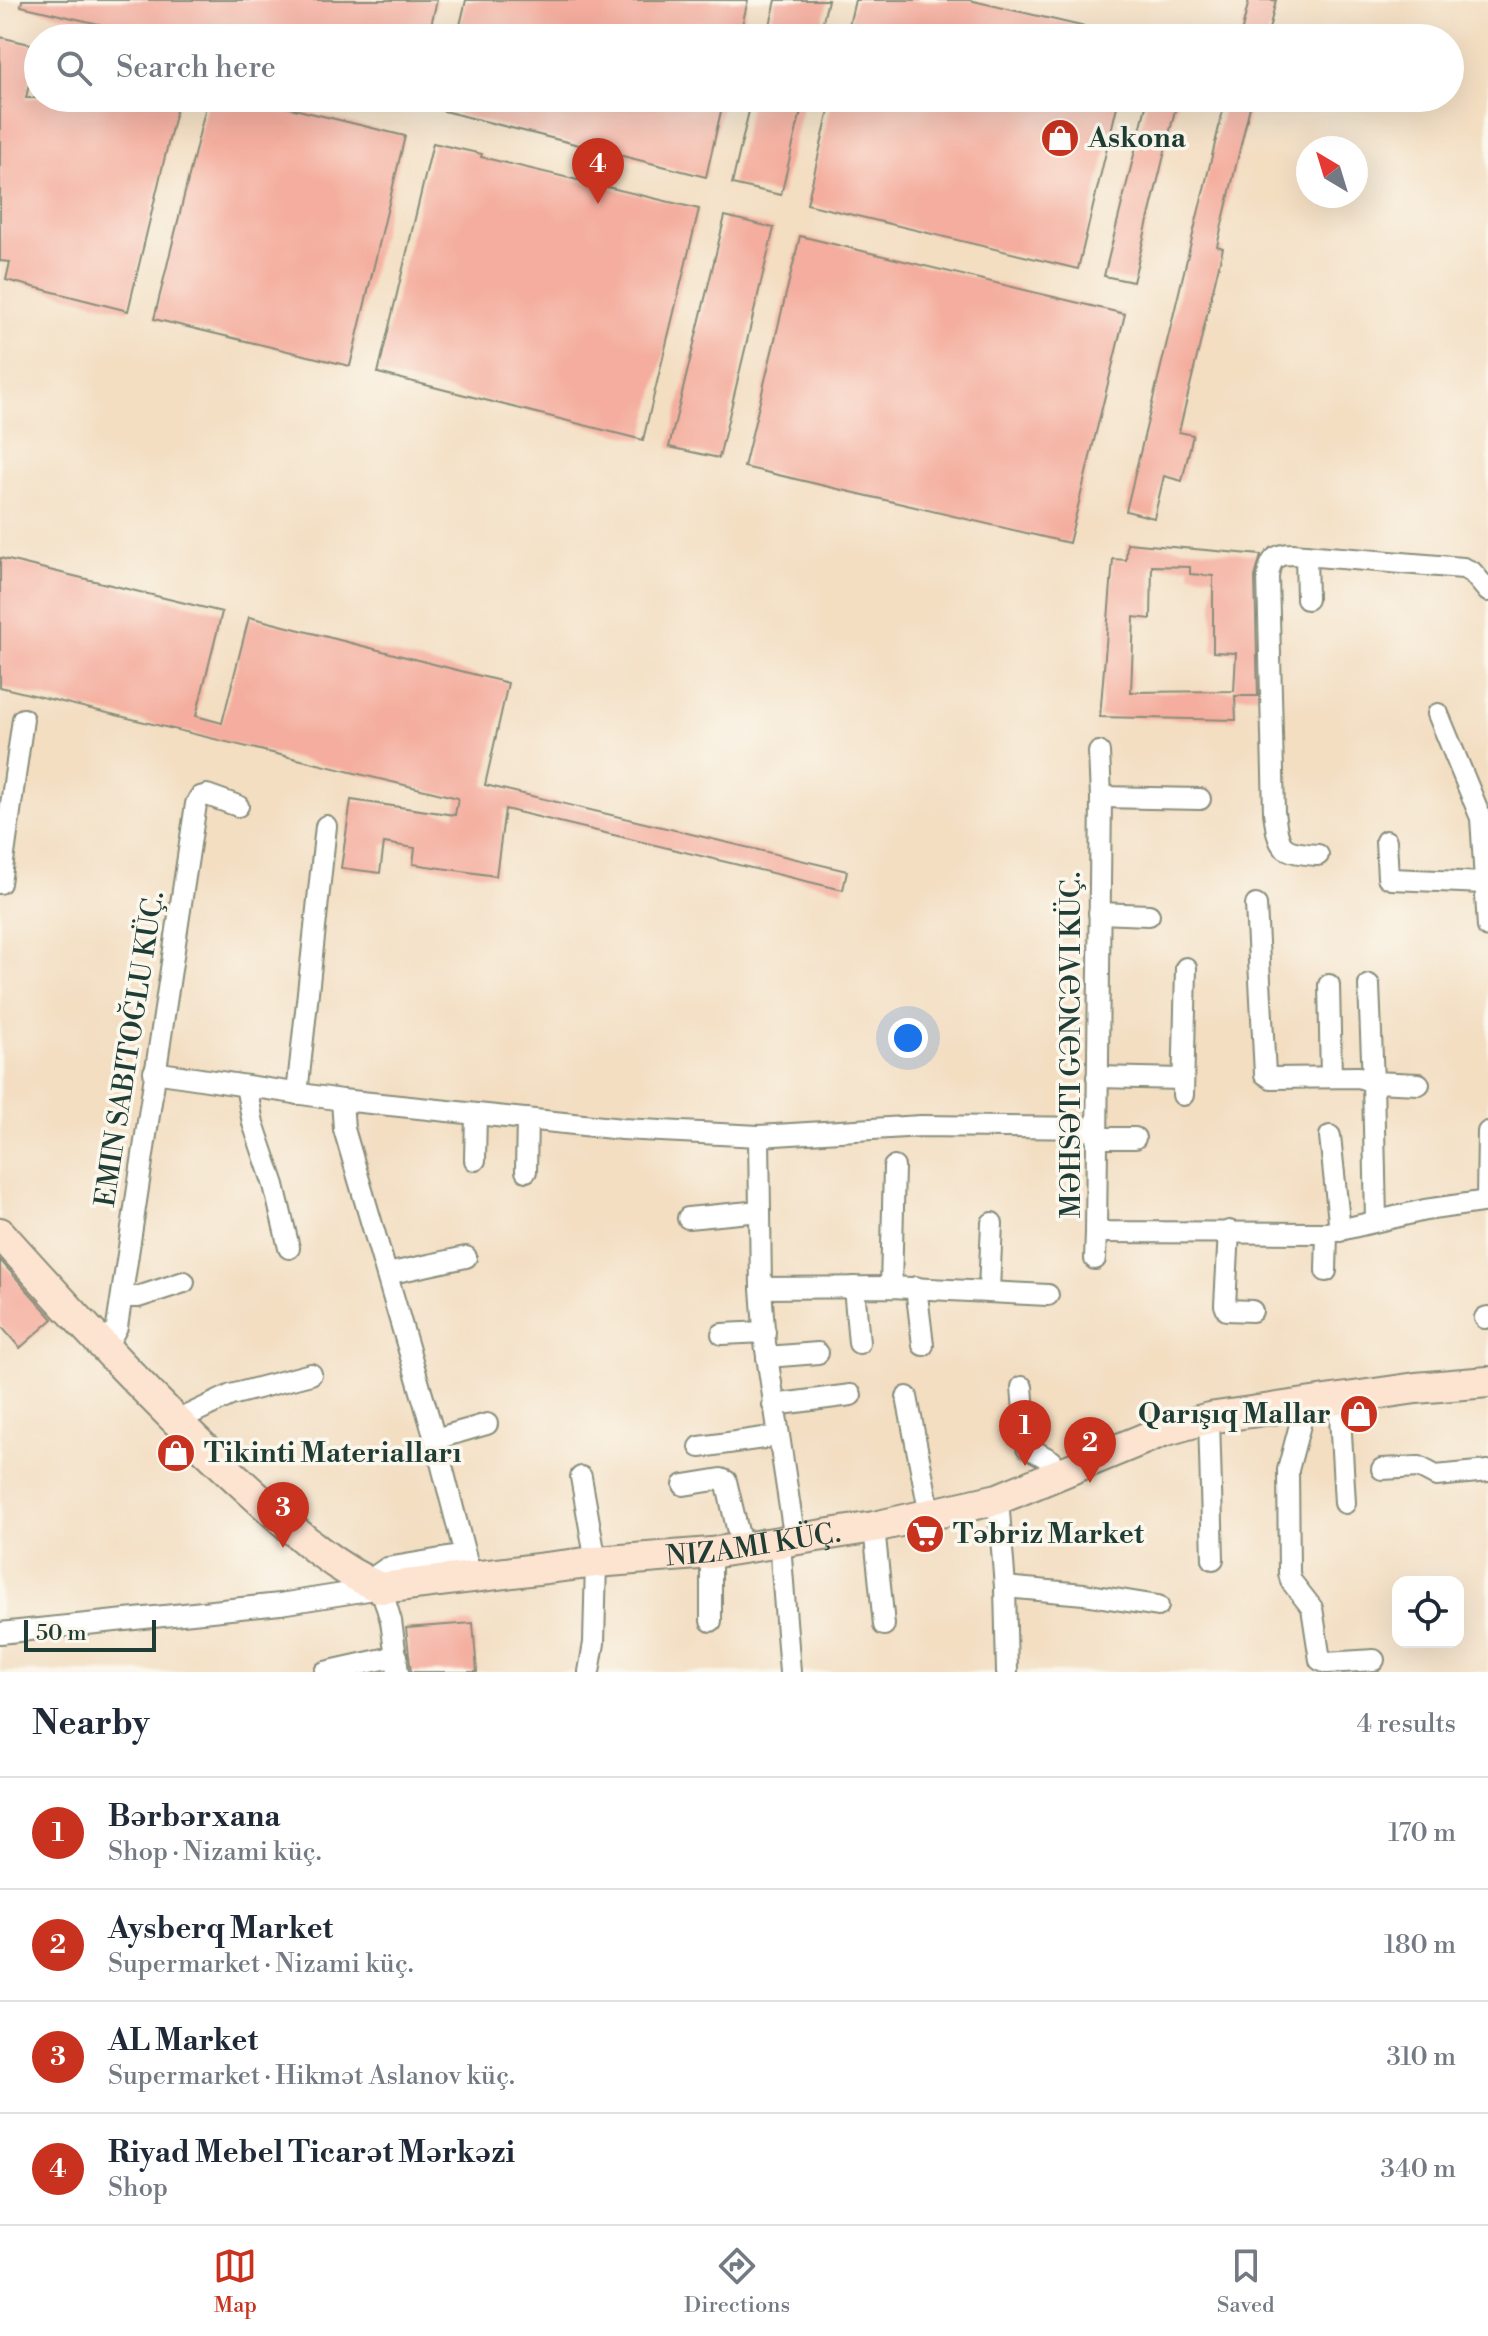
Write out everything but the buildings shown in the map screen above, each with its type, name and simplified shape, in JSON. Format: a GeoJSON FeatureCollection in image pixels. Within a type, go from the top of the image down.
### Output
{"type":"FeatureCollection","features":[{"type":"Feature","properties":{"kind":"street"},"geometry":{"type":"LineString","coordinates":[[1318,855],[1289,852],[1283,848],[1274,812],[1268,577],[1273,559],[1280,554],[1306,555],[1463,568],[1472,572],[1488,591]]}},
{"type":"Feature","properties":{"kind":"street"},"geometry":{"type":"LineString","coordinates":[[1306,555],[1307,599]]}},
{"type":"Feature","properties":{"kind":"street"},"geometry":{"type":"LineString","coordinates":[[1438,714],[1481,818],[1488,927]]}},
{"type":"Feature","properties":{"kind":"street"},"geometry":{"type":"LineString","coordinates":[[0,883],[4,829],[23,719]]}},
{"type":"Feature","properties":{"kind":"street","name":"MƏHSƏTI GƏNCƏVI KÜÇ."},"geometry":{"type":"LineString","coordinates":[[1099,752],[1096,1232],[1333,1232],[1376,1220],[1487,1201]]}},
{"type":"Feature","properties":{"kind":"street","name":"EMIN SABITOĞLU KÜÇ."},"geometry":{"type":"LineString","coordinates":[[106,1347],[117,1327],[122,1297],[196,804],[200,797],[207,795],[238,806]]}},
{"type":"Feature","properties":{"kind":"street"},"geometry":{"type":"LineString","coordinates":[[1101,797],[1200,799]]}},
{"type":"Feature","properties":{"kind":"street"},"geometry":{"type":"LineString","coordinates":[[297,1094],[326,826]]}},
{"type":"Feature","properties":{"kind":"street"},"geometry":{"type":"LineString","coordinates":[[1386,841],[1386,872],[1392,879],[1484,883]]}},
{"type":"Feature","properties":{"kind":"street"},"geometry":{"type":"LineString","coordinates":[[1256,905],[1265,1074],[1271,1078],[1359,1077],[1373,1082],[1419,1084]]}},
{"type":"Feature","properties":{"kind":"street"},"geometry":{"type":"LineString","coordinates":[[1099,913],[1149,915]]}},
{"type":"Feature","properties":{"kind":"street"},"geometry":{"type":"LineString","coordinates":[[1097,1077],[1183,1087],[1186,968]]}},
{"type":"Feature","properties":{"kind":"street"},"geometry":{"type":"LineString","coordinates":[[1329,985],[1331,1076]]}},
{"type":"Feature","properties":{"kind":"street"},"geometry":{"type":"LineString","coordinates":[[1369,985],[1376,1220]]}},
{"type":"Feature","properties":{"kind":"street"},"geometry":{"type":"LineString","coordinates":[[154,1072],[342,1100],[622,1129],[759,1136],[921,1126],[1096,1133],[1135,1138]]}},
{"type":"Feature","properties":{"kind":"street"},"geometry":{"type":"LineString","coordinates":[[246,1086],[253,1123],[274,1185],[289,1248]]}},
{"type":"Feature","properties":{"kind":"street"},"geometry":{"type":"LineString","coordinates":[[342,1100],[344,1129],[435,1439],[468,1567]]}},
{"type":"Feature","properties":{"kind":"street"},"geometry":{"type":"LineString","coordinates":[[475,1160],[476,1114]]}},
{"type":"Feature","properties":{"kind":"street"},"geometry":{"type":"LineString","coordinates":[[526,1171],[527,1119]]}},
{"type":"Feature","properties":{"kind":"street"},"geometry":{"type":"LineString","coordinates":[[1487,1201],[1488,1132]]}},
{"type":"Feature","properties":{"kind":"street"},"geometry":{"type":"LineString","coordinates":[[759,1136],[761,1288],[788,1542],[790,1672]]}},
{"type":"Feature","properties":{"kind":"street"},"geometry":{"type":"LineString","coordinates":[[1326,1271],[1333,1232],[1330,1136]]}},
{"type":"Feature","properties":{"kind":"street"},"geometry":{"type":"LineString","coordinates":[[891,1287],[894,1167]]}},
{"type":"Feature","properties":{"kind":"street"},"geometry":{"type":"LineString","coordinates":[[688,1218],[760,1211]]}},
{"type":"Feature","properties":{"kind":"street"},"geometry":{"type":"LineString","coordinates":[[989,1290],[992,1223]]}},
{"type":"Feature","properties":{"kind":"street"},"geometry":{"type":"LineString","coordinates":[[1229,1231],[1225,1305],[1227,1310],[1252,1311]]}},
{"type":"Feature","properties":{"kind":"street"},"geometry":{"type":"LineString","coordinates":[[1095,1259],[1096,1232]]}},
{"type":"Feature","properties":{"kind":"street"},"geometry":{"type":"LineString","coordinates":[[0,1233],[176,1421],[296,1533],[332,1562],[374,1585],[387,1604],[397,1664],[325,1672]]}},
{"type":"Feature","properties":{"kind":"street"},"geometry":{"type":"LineString","coordinates":[[387,1274],[466,1257]]}},
{"type":"Feature","properties":{"kind":"street"},"geometry":{"type":"LineString","coordinates":[[122,1297],[138,1297],[184,1282]]}},
{"type":"Feature","properties":{"kind":"street"},"geometry":{"type":"LineString","coordinates":[[854,1287],[859,1343]]}},
{"type":"Feature","properties":{"kind":"street"},"geometry":{"type":"LineString","coordinates":[[761,1288],[916,1287],[1048,1295]]}},
{"type":"Feature","properties":{"kind":"street"},"geometry":{"type":"LineString","coordinates":[[916,1287],[923,1345]]}},
{"type":"Feature","properties":{"kind":"street"},"geometry":{"type":"LineString","coordinates":[[722,1334],[765,1332]]}},
{"type":"Feature","properties":{"kind":"street"},"geometry":{"type":"LineString","coordinates":[[767,1357],[818,1353]]}},
{"type":"Feature","properties":{"kind":"street"},"geometry":{"type":"LineString","coordinates":[[176,1421],[231,1395],[311,1374]]}},
{"type":"Feature","properties":{"kind":"street","name":"NIZAMI KÜÇ."},"geometry":{"type":"LineString","coordinates":[[0,1633],[280,1604],[468,1567],[596,1562],[711,1553],[788,1542],[874,1527],[998,1499],[1163,1431],[1209,1418],[1448,1384],[1488,1382]]}},
{"type":"Feature","properties":{"kind":"street"},"geometry":{"type":"LineString","coordinates":[[1022,1387],[1027,1447],[1052,1461],[1059,1475]]}},
{"type":"Feature","properties":{"kind":"street"},"geometry":{"type":"LineString","coordinates":[[773,1405],[851,1395]]}},
{"type":"Feature","properties":{"kind":"street"},"geometry":{"type":"LineString","coordinates":[[907,1397],[930,1515]]}},
{"type":"Feature","properties":{"kind":"street"},"geometry":{"type":"LineString","coordinates":[[1339,1399],[1345,1503]]}},
{"type":"Feature","properties":{"kind":"street"},"geometry":{"type":"LineString","coordinates":[[1301,1404],[1301,1421],[1288,1470],[1291,1581],[1312,1608],[1320,1660],[1327,1663],[1374,1660]]}},
{"type":"Feature","properties":{"kind":"street"},"geometry":{"type":"LineString","coordinates":[[1209,1418],[1213,1559]]}},
{"type":"Feature","properties":{"kind":"street"},"geometry":{"type":"LineString","coordinates":[[435,1439],[487,1424]]}},
{"type":"Feature","properties":{"kind":"street"},"geometry":{"type":"LineString","coordinates":[[700,1447],[778,1436]]}},
{"type":"Feature","properties":{"kind":"street"},"geometry":{"type":"LineString","coordinates":[[1382,1469],[1419,1467],[1436,1476],[1488,1471]]}},
{"type":"Feature","properties":{"kind":"street"},"geometry":{"type":"LineString","coordinates":[[581,1477],[596,1562],[594,1643],[589,1672]]}},
{"type":"Feature","properties":{"kind":"street"},"geometry":{"type":"LineString","coordinates":[[684,1485],[721,1479],[726,1481],[742,1549]]}},
{"type":"Feature","properties":{"kind":"street"},"geometry":{"type":"LineString","coordinates":[[998,1499],[1005,1587],[1007,1672]]}},
{"type":"Feature","properties":{"kind":"street"},"geometry":{"type":"LineString","coordinates":[[874,1527],[884,1625]]}},
{"type":"Feature","properties":{"kind":"street"},"geometry":{"type":"LineString","coordinates":[[711,1553],[711,1621]]}},
{"type":"Feature","properties":{"kind":"street"},"geometry":{"type":"LineString","coordinates":[[1005,1587],[1084,1594],[1158,1606]]}},
{"type":"Feature","properties":{"kind":"place","name":"Askona"},"geometry":{"type":"Point","coordinates":[1060,138]}},
{"type":"Feature","properties":{"kind":"place","name":"Riyad Mebel Ticarət Mərkəzi"},"geometry":{"type":"Point","coordinates":[598,204]}},
{"type":"Feature","properties":{"kind":"place","name":"Qarışıq Mallar"},"geometry":{"type":"Point","coordinates":[1359,1414]}},
{"type":"Feature","properties":{"kind":"place","name":"Tikinti Materialları"},"geometry":{"type":"Point","coordinates":[176,1453]}},
{"type":"Feature","properties":{"kind":"place","name":"Bərbərxana"},"geometry":{"type":"Point","coordinates":[1025,1466]}},
{"type":"Feature","properties":{"kind":"place","name":"Aysberq Market"},"geometry":{"type":"Point","coordinates":[1090,1483]}},
{"type":"Feature","properties":{"kind":"place","name":"Təbriz Market"},"geometry":{"type":"Point","coordinates":[925,1534]}},
{"type":"Feature","properties":{"kind":"place","name":"AL Market"},"geometry":{"type":"Point","coordinates":[283,1548]}}]}
